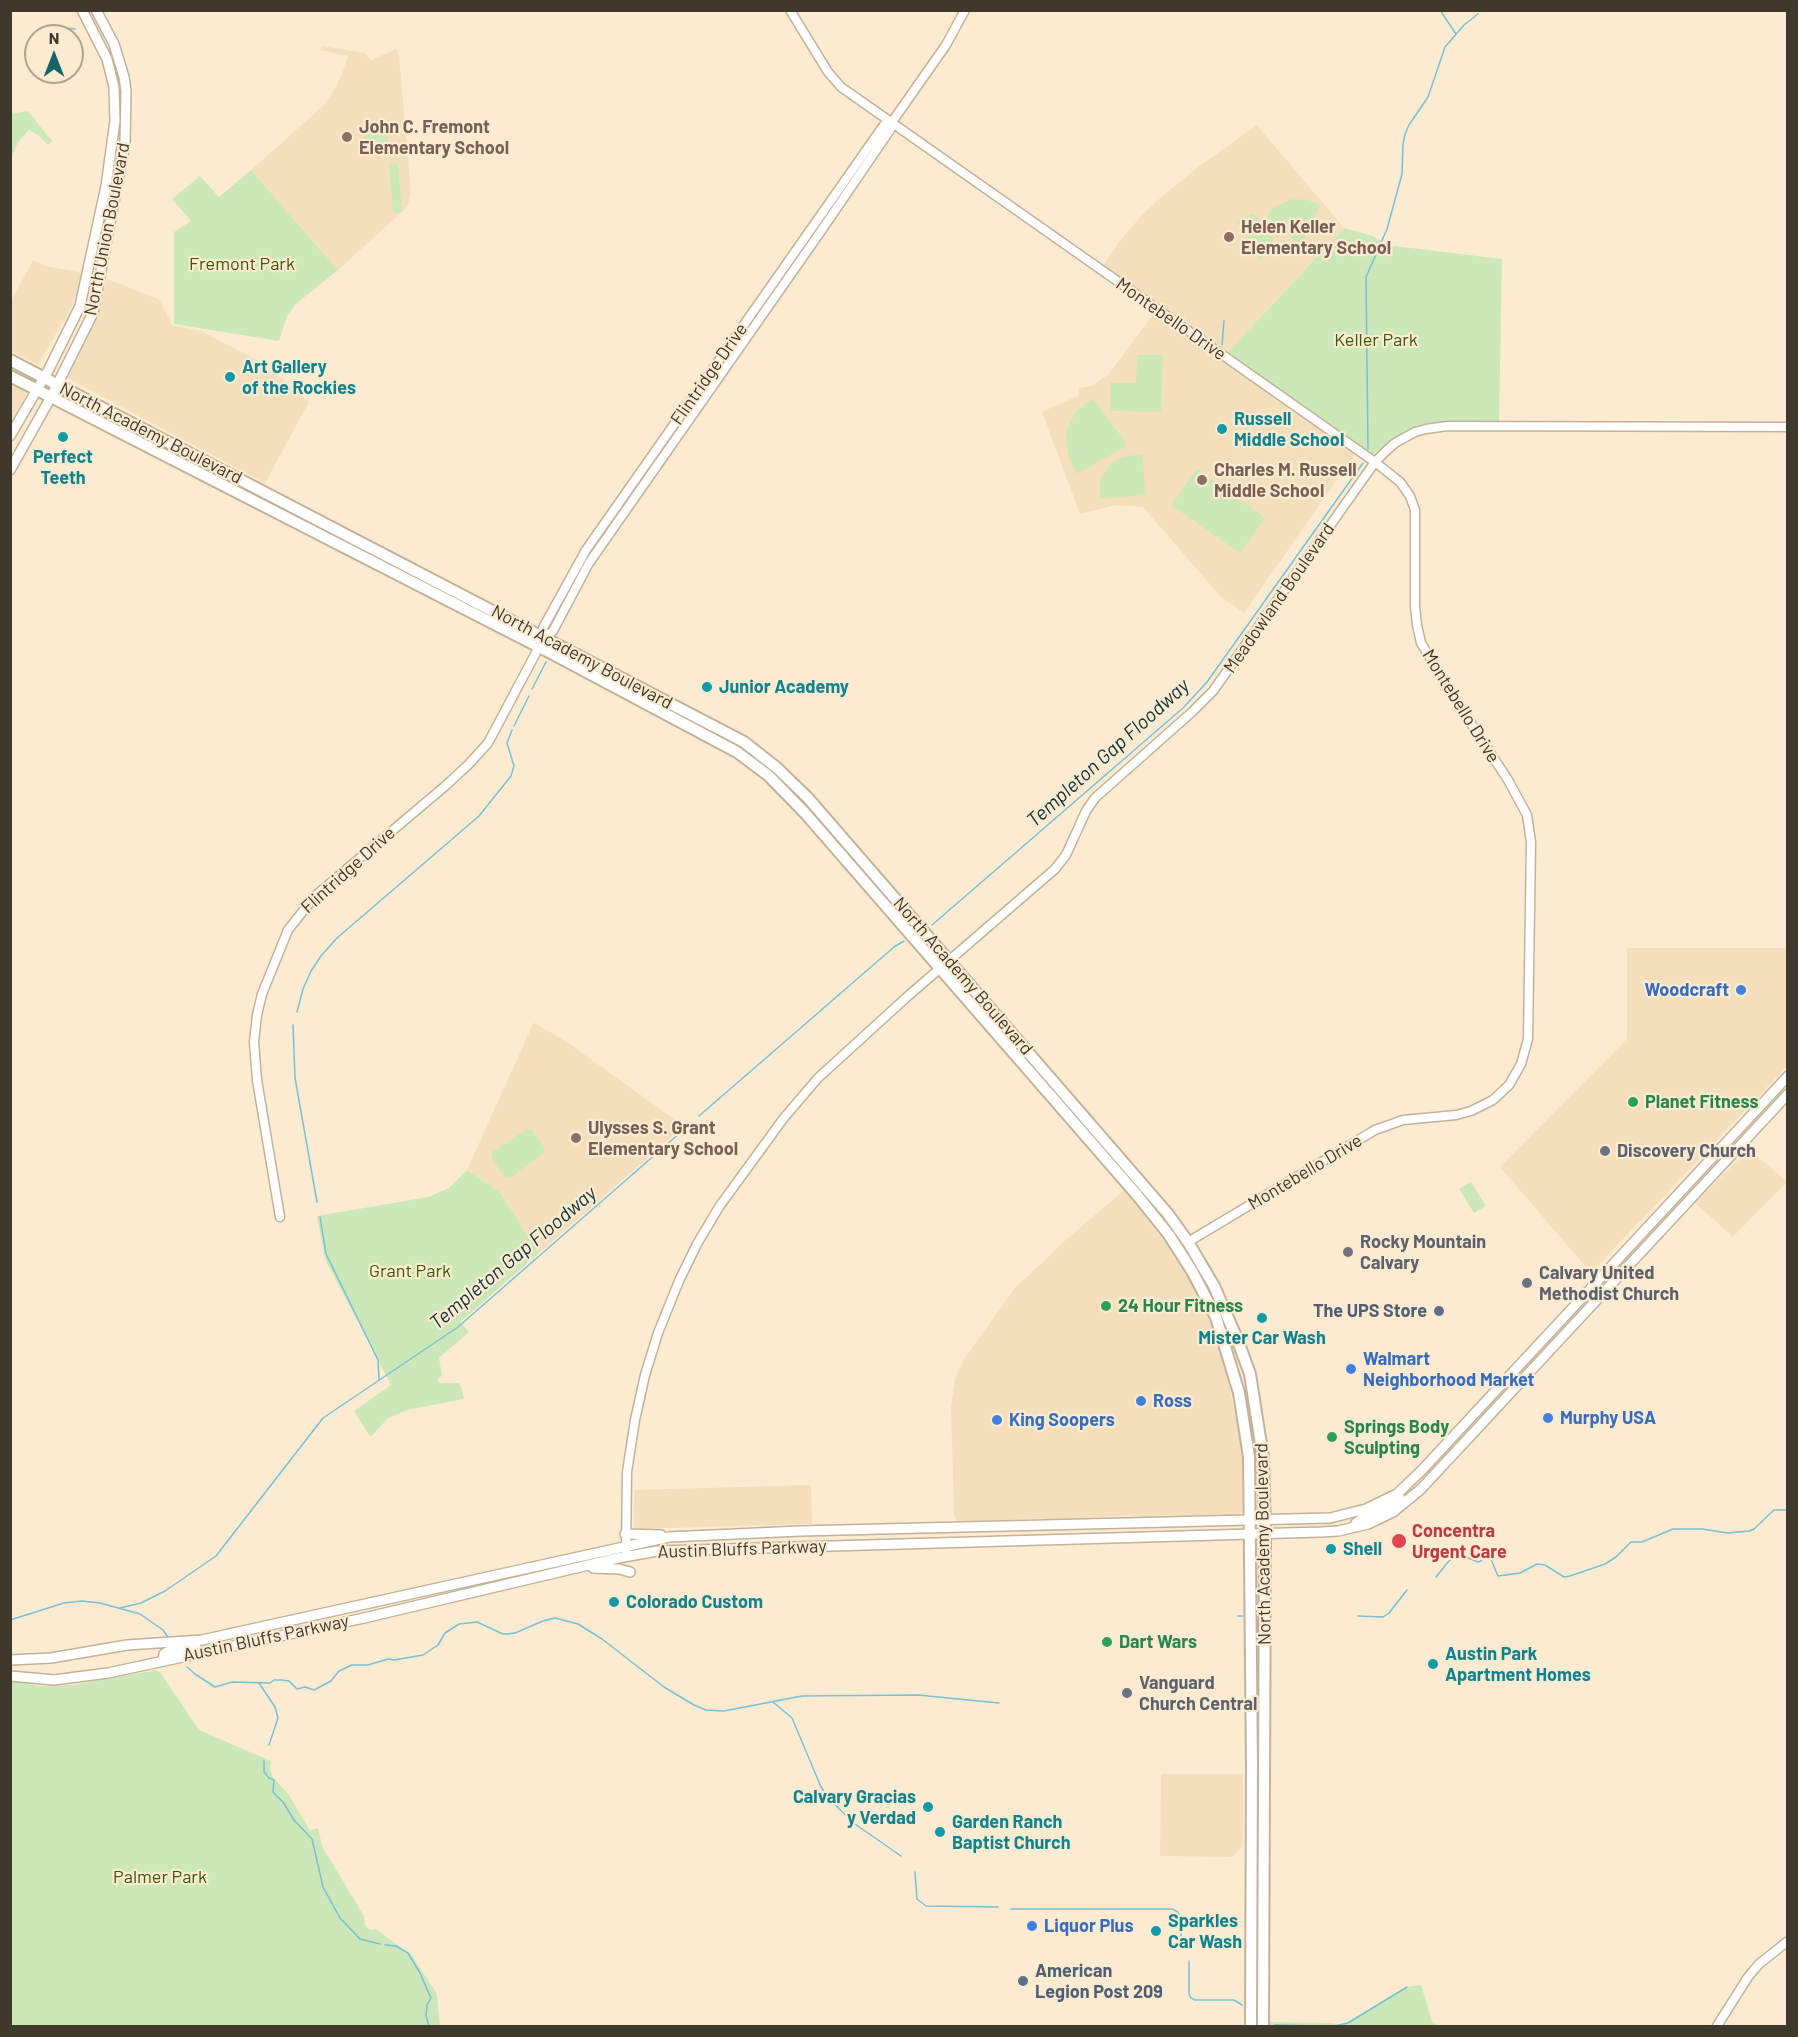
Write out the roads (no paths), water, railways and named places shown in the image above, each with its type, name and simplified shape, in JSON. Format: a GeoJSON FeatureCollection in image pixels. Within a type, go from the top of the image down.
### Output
{"type":"FeatureCollection","features":[{"type":"Feature","properties":{"kind":"highway","name":"North Academy Boulevard"},"geometry":{"type":"LineString","coordinates":[[10,360],[542,643],[718,740],[760,769],[805,813],[945,964],[1150,1193],[1188,1242],[1214,1286],[1238,1341],[1253,1388],[1263,1457],[1265,1519],[1263,2026]]}},
{"type":"Feature","properties":{"kind":"highway","name":"North Academy Boulevard"},"geometry":{"type":"LineString","coordinates":[[10,376],[542,643]]}},
{"type":"Feature","properties":{"kind":"highway","name":"North Academy Boulevard"},"geometry":{"type":"LineString","coordinates":[[945,964],[1156,1218],[1180,1252],[1216,1317],[1237,1383],[1249,1457],[1251,1519],[1251,2026]]}},
{"type":"Feature","properties":{"kind":"highway"},"geometry":{"type":"LineString","coordinates":[[1115,1170],[1128,1176],[1177,1236],[1188,1242]]}},
{"type":"Feature","properties":{"kind":"highway"},"geometry":{"type":"LineString","coordinates":[[1180,1252],[1188,1253],[1205,1281],[1214,1286]]}},
{"type":"Feature","properties":{"kind":"main road","name":"North Union Boulevard"},"geometry":{"type":"LineString","coordinates":[[10,436],[44,378],[77,314],[84,294],[114,136],[115,96],[111,74],[107,59],[82,10]]}},
{"type":"Feature","properties":{"kind":"main road","name":"North Union Boulevard"},"geometry":{"type":"LineString","coordinates":[[10,470],[51,397],[93,313],[125,137],[126,91],[114,44],[96,10]]}},
{"type":"Feature","properties":{"kind":"main road","name":"Austin Bluffs Parkway"},"geometry":{"type":"LineString","coordinates":[[10,1660],[51,1658],[127,1645],[202,1640],[669,1537],[1341,1516],[1378,1504],[1405,1488],[1788,1076]]}},
{"type":"Feature","properties":{"kind":"main road","name":"Austin Bluffs Parkway"},"geometry":{"type":"LineString","coordinates":[[10,1676],[67,1679],[108,1673],[364,1618],[626,1556],[676,1550],[1322,1532],[1354,1528],[1380,1518],[1407,1502],[1788,1094]]}},
{"type":"Feature","properties":{"kind":"main road"},"geometry":{"type":"LineString","coordinates":[[1626,1249],[1627,1266]]}},
{"type":"Feature","properties":{"kind":"main road"},"geometry":{"type":"LineString","coordinates":[[1457,1433],[1458,1449]]}},
{"type":"Feature","properties":{"kind":"main road"},"geometry":{"type":"LineString","coordinates":[[1354,1528],[1360,1520],[1379,1512],[1402,1497],[1405,1488]]}},
{"type":"Feature","properties":{"kind":"main road"},"geometry":{"type":"LineString","coordinates":[[625,1534],[649,1533],[669,1537]]}},
{"type":"Feature","properties":{"kind":"main road"},"geometry":{"type":"LineString","coordinates":[[578,1568],[630,1572]]}},
{"type":"Feature","properties":{"kind":"main road"},"geometry":{"type":"LineString","coordinates":[[163,1660],[167,1652],[196,1646],[202,1640]]}},
{"type":"Feature","properties":{"kind":"street","name":"Montebello Drive"},"geometry":{"type":"LineString","coordinates":[[790,10],[836,82],[1375,462],[1406,488],[1415,510],[1415,616],[1419,636],[1424,649],[1521,801],[1529,821],[1531,842],[1528,1018],[1525,1053],[1509,1085],[1486,1105],[1458,1114],[1403,1120],[1375,1130],[1188,1242]]}},
{"type":"Feature","properties":{"kind":"street","name":"Flintridge Drive"},"geometry":{"type":"LineString","coordinates":[[280,1217],[257,1080],[254,1042],[262,994],[281,945],[295,919],[315,896],[444,787],[483,749],[500,724],[542,643],[543,628],[586,550],[884,125],[891,122],[946,45],[965,10]]}},
{"type":"Feature","properties":{"kind":"street","name":"Meadowland Boulevard"},"geometry":{"type":"LineString","coordinates":[[626,1556],[629,1458],[643,1382],[668,1306],[697,1245],[719,1207],[789,1112],[818,1078],[1055,869],[1066,855],[1086,811],[1095,798],[1192,712],[1212,691],[1375,462],[1405,437],[1436,427],[1788,427]]}},
{"type":"Feature","properties":{"kind":"street"},"geometry":{"type":"LineString","coordinates":[[1717,2026],[1748,1977],[1759,1964],[1788,1941]]}},
{"type":"Feature","properties":{"kind":"waterway"},"geometry":{"type":"LineString","coordinates":[[1440,10],[1456,34]]}},
{"type":"Feature","properties":{"kind":"waterway","name":"Templeton Gap Floodway"},"geometry":{"type":"LineString","coordinates":[[1368,449],[1366,277],[1387,229],[1402,174],[1405,134],[1428,97],[1445,47],[1464,25],[1478,14]]}},
{"type":"Feature","properties":{"kind":"waterway"},"geometry":{"type":"LineString","coordinates":[[1222,345],[1224,321]]}},
{"type":"Feature","properties":{"kind":"waterway","name":"Templeton Gap Floodway"},"geometry":{"type":"LineString","coordinates":[[932,925],[1183,708],[1207,682],[1363,463]]}},
{"type":"Feature","properties":{"kind":"waterway"},"geometry":{"type":"LineString","coordinates":[[532,689],[546,662]]}},
{"type":"Feature","properties":{"kind":"waterway"},"geometry":{"type":"LineString","coordinates":[[514,726],[529,696]]}},
{"type":"Feature","properties":{"kind":"waterway"},"geometry":{"type":"LineString","coordinates":[[297,1012],[311,971],[337,938],[479,816],[511,776],[514,766],[507,743],[512,730]]}},
{"type":"Feature","properties":{"kind":"waterway","name":"Templeton Gap Floodway"},"geometry":{"type":"LineString","coordinates":[[699,1116],[894,947],[904,941]]}},
{"type":"Feature","properties":{"kind":"waterway"},"geometry":{"type":"LineString","coordinates":[[293,1025],[295,1078],[317,1202]]}},
{"type":"Feature","properties":{"kind":"waterway","name":"Templeton Gap Floodway"},"geometry":{"type":"LineString","coordinates":[[120,1608],[141,1603],[165,1591],[216,1556],[323,1418],[458,1327],[681,1132]]}},
{"type":"Feature","properties":{"kind":"waterway"},"geometry":{"type":"LineString","coordinates":[[320,1217],[326,1254],[378,1360],[379,1380]]}},
{"type":"Feature","properties":{"kind":"waterway","name":"Templeton Gap Floodway"},"geometry":{"type":"LineString","coordinates":[[1436,1577],[1448,1562],[1461,1555],[1478,1562],[1485,1556],[1490,1557],[1498,1576],[1520,1573],[1537,1564],[1545,1565],[1564,1577],[1570,1576],[1605,1564],[1631,1542],[1642,1542],[1673,1529],[1702,1529],[1728,1533],[1749,1531],[1774,1510],[1788,1510]]}},
{"type":"Feature","properties":{"kind":"waterway","name":"Templeton Gap Floodway"},"geometry":{"type":"LineString","coordinates":[[1358,1616],[1383,1617],[1389,1613],[1407,1590]]}},
{"type":"Feature","properties":{"kind":"waterway","name":"Templeton Gap Floodway"},"geometry":{"type":"LineString","coordinates":[[10,1620],[64,1603],[82,1601],[100,1603],[140,1614],[163,1630],[168,1637]]}},
{"type":"Feature","properties":{"kind":"waterway","name":"Templeton Gap Floodway"},"geometry":{"type":"LineString","coordinates":[[1238,1616],[1243,1616]]}},
{"type":"Feature","properties":{"kind":"waterway","name":"Templeton Gap Floodway"},"geometry":{"type":"LineString","coordinates":[[187,1667],[215,1687],[232,1682],[270,1683],[274,1680],[282,1680],[289,1681],[297,1689],[305,1687],[314,1690],[331,1681],[339,1671],[352,1665],[368,1665],[388,1659],[423,1655],[438,1645],[445,1633],[459,1624],[477,1622],[507,1634],[555,1618],[578,1624],[602,1639],[664,1687],[706,1710],[724,1711],[802,1696],[918,1695],[999,1703]]}},
{"type":"Feature","properties":{"kind":"waterway","name":"Templeton Gap Floodway"},"geometry":{"type":"LineString","coordinates":[[259,1683],[275,1707],[278,1718],[269,1745]]}},
{"type":"Feature","properties":{"kind":"waterway"},"geometry":{"type":"LineString","coordinates":[[773,1702],[792,1718],[821,1787],[830,1800],[855,1824],[901,1856]]}},
{"type":"Feature","properties":{"kind":"waterway","name":"Templeton Gap Floodway"},"geometry":{"type":"LineString","coordinates":[[264,1761],[264,1772],[274,1780],[273,1792],[312,1839],[323,1887],[340,1918],[360,1939],[380,1944]]}},
{"type":"Feature","properties":{"kind":"waterway"},"geometry":{"type":"LineString","coordinates":[[915,1872],[917,1899],[926,1906],[998,1907]]}},
{"type":"Feature","properties":{"kind":"waterway"},"geometry":{"type":"LineString","coordinates":[[1011,1909],[1172,1909],[1178,1912],[1181,1919],[1181,1948]]}},
{"type":"Feature","properties":{"kind":"waterway"},"geometry":{"type":"LineString","coordinates":[[385,1945],[396,1946],[408,1953],[420,1973],[431,1998],[427,2005],[426,2016],[429,2026]]}},
{"type":"Feature","properties":{"kind":"waterway"},"geometry":{"type":"LineString","coordinates":[[1189,1961],[1191,1998],[1195,2000],[1234,2000],[1242,2005]]}},
{"type":"Feature","properties":{"kind":"waterway"},"geometry":{"type":"LineString","coordinates":[[1334,2026],[1348,2023],[1407,1987]]}},
{"type":"Feature","properties":{"kind":"waterway"},"geometry":{"type":"LineString","coordinates":[[1275,2025],[1319,2026]]}},
{"type":"Feature","properties":{"kind":"place","name":"John C. Fremont Elementary School"},"geometry":{"type":"Point","coordinates":[347,137]}},
{"type":"Feature","properties":{"kind":"place","name":"Helen Keller Elementary School"},"geometry":{"type":"Point","coordinates":[1229,237]}},
{"type":"Feature","properties":{"kind":"place","name":"Art Gallery of the Rockies"},"geometry":{"type":"Point","coordinates":[230,377]}},
{"type":"Feature","properties":{"kind":"place","name":"Russell Middle School"},"geometry":{"type":"Point","coordinates":[1222,429]}},
{"type":"Feature","properties":{"kind":"place","name":"Perfect Teeth"},"geometry":{"type":"Point","coordinates":[63,437]}},
{"type":"Feature","properties":{"kind":"place","name":"Charles M. Russell Middle School"},"geometry":{"type":"Point","coordinates":[1202,480]}},
{"type":"Feature","properties":{"kind":"place","name":"Junior Academy"},"geometry":{"type":"Point","coordinates":[707,687]}},
{"type":"Feature","properties":{"kind":"place","name":"Woodcraft"},"geometry":{"type":"Point","coordinates":[1741,990]}},
{"type":"Feature","properties":{"kind":"place","name":"Planet Fitness"},"geometry":{"type":"Point","coordinates":[1633,1102]}},
{"type":"Feature","properties":{"kind":"place","name":"Ulysses S. Grant Elementary School"},"geometry":{"type":"Point","coordinates":[576,1138]}},
{"type":"Feature","properties":{"kind":"place","name":"Discovery Church"},"geometry":{"type":"Point","coordinates":[1605,1151]}},
{"type":"Feature","properties":{"kind":"place","name":"Rocky Mountain Calvary"},"geometry":{"type":"Point","coordinates":[1348,1252]}},
{"type":"Feature","properties":{"kind":"place","name":"Calvary United Methodist Church"},"geometry":{"type":"Point","coordinates":[1527,1283]}},
{"type":"Feature","properties":{"kind":"place","name":"24 Hour Fitness"},"geometry":{"type":"Point","coordinates":[1106,1306]}},
{"type":"Feature","properties":{"kind":"place","name":"The UPS Store"},"geometry":{"type":"Point","coordinates":[1439,1311]}},
{"type":"Feature","properties":{"kind":"place","name":"Mister Car Wash"},"geometry":{"type":"Point","coordinates":[1262,1318]}},
{"type":"Feature","properties":{"kind":"place","name":"Walmart Neighborhood Market"},"geometry":{"type":"Point","coordinates":[1351,1369]}},
{"type":"Feature","properties":{"kind":"place","name":"Ross"},"geometry":{"type":"Point","coordinates":[1141,1401]}},
{"type":"Feature","properties":{"kind":"place","name":"Murphy USA"},"geometry":{"type":"Point","coordinates":[1548,1418]}},
{"type":"Feature","properties":{"kind":"place","name":"King Soopers"},"geometry":{"type":"Point","coordinates":[997,1420]}},
{"type":"Feature","properties":{"kind":"place","name":"Springs Body Sculpting"},"geometry":{"type":"Point","coordinates":[1332,1437]}},
{"type":"Feature","properties":{"kind":"place","name":"Concentra Urgent Care"},"geometry":{"type":"Point","coordinates":[1399,1541]}},
{"type":"Feature","properties":{"kind":"place","name":"Shell"},"geometry":{"type":"Point","coordinates":[1331,1549]}},
{"type":"Feature","properties":{"kind":"place","name":"Colorado Custom"},"geometry":{"type":"Point","coordinates":[614,1602]}},
{"type":"Feature","properties":{"kind":"place","name":"Dart Wars"},"geometry":{"type":"Point","coordinates":[1107,1642]}},
{"type":"Feature","properties":{"kind":"place","name":"Austin Park Apartment Homes"},"geometry":{"type":"Point","coordinates":[1433,1664]}},
{"type":"Feature","properties":{"kind":"place","name":"Vanguard Church Central"},"geometry":{"type":"Point","coordinates":[1127,1693]}},
{"type":"Feature","properties":{"kind":"place","name":"Calvary Gracias y Verdad"},"geometry":{"type":"Point","coordinates":[928,1807]}},
{"type":"Feature","properties":{"kind":"place","name":"Garden Ranch Baptist Church"},"geometry":{"type":"Point","coordinates":[940,1832]}},
{"type":"Feature","properties":{"kind":"place","name":"Liquor Plus"},"geometry":{"type":"Point","coordinates":[1032,1926]}},
{"type":"Feature","properties":{"kind":"place","name":"Sparkles Car Wash"},"geometry":{"type":"Point","coordinates":[1156,1931]}},
{"type":"Feature","properties":{"kind":"place","name":"American Legion Post 209"},"geometry":{"type":"Point","coordinates":[1023,1981]}},
{"type":"Feature","properties":{"kind":"park label","name":"Fremont Park"},"geometry":{"type":"Point","coordinates":[242,264]}},
{"type":"Feature","properties":{"kind":"park label","name":"Keller Park"},"geometry":{"type":"Point","coordinates":[1376,340]}},
{"type":"Feature","properties":{"kind":"park label","name":"Grant Park"},"geometry":{"type":"Point","coordinates":[410,1271]}},
{"type":"Feature","properties":{"kind":"park label","name":"Palmer Park"},"geometry":{"type":"Point","coordinates":[160,1877]}}]}
